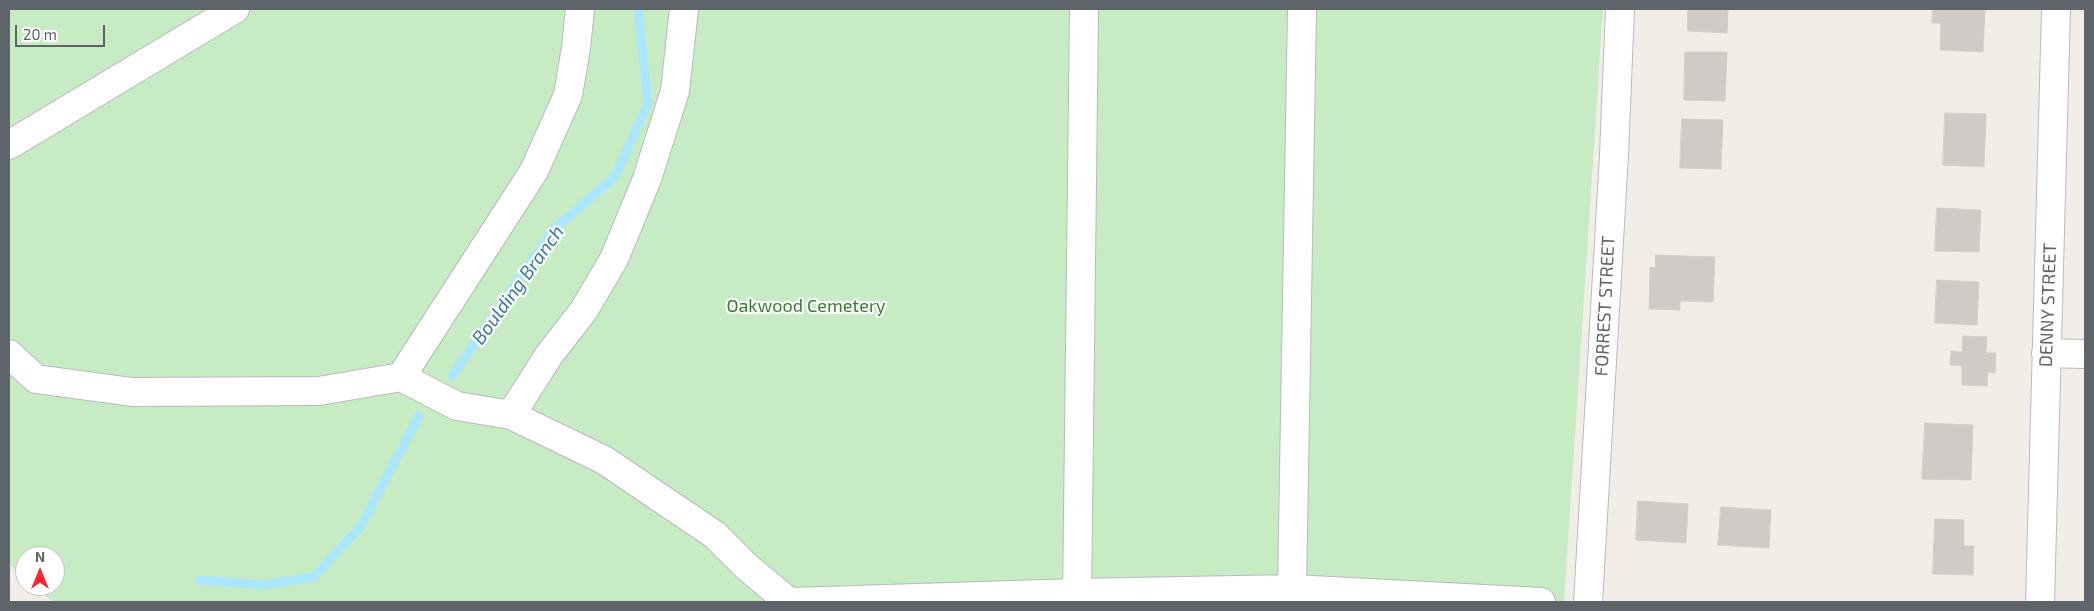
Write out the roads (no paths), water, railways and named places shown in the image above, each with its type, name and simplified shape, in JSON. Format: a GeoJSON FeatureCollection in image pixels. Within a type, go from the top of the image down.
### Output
{"type":"FeatureCollection","features":[{"type":"Feature","properties":{"kind":"street"},"geometry":{"type":"LineString","coordinates":[[9,145],[235,9]]}},
{"type":"Feature","properties":{"kind":"street"},"geometry":{"type":"LineString","coordinates":[[401,377],[534,171],[568,95],[580,9]]}},
{"type":"Feature","properties":{"kind":"street"},"geometry":{"type":"LineString","coordinates":[[511,415],[549,354],[584,310],[614,259],[646,179],[675,91],[684,9]]}},
{"type":"Feature","properties":{"kind":"street"},"geometry":{"type":"LineString","coordinates":[[1077,598],[1084,9]]}},
{"type":"Feature","properties":{"kind":"street"},"geometry":{"type":"LineString","coordinates":[[1292,589],[1302,9]]}},
{"type":"Feature","properties":{"kind":"street","name":"FORREST STREET"},"geometry":{"type":"LineString","coordinates":[[1588,602],[1614,156],[1620,9]]}},
{"type":"Feature","properties":{"kind":"street","name":"DENNY STREET"},"geometry":{"type":"LineString","coordinates":[[2040,602],[2056,9]]}},
{"type":"Feature","properties":{"kind":"street"},"geometry":{"type":"LineString","coordinates":[[2046,353],[2085,354]]}},
{"type":"Feature","properties":{"kind":"street"},"geometry":{"type":"LineString","coordinates":[[9,354],[36,379],[132,392],[319,391],[401,377],[457,406],[511,415],[612,465],[715,535],[747,568],[790,602],[1077,598],[1292,589],[1541,602]]}},
{"type":"Feature","properties":{"kind":"waterway","name":"Boulding Branch"},"geometry":{"type":"LineString","coordinates":[[452,376],[553,230],[615,177],[648,103],[638,9]]}},
{"type":"Feature","properties":{"kind":"waterway","name":"Boulding Branch"},"geometry":{"type":"LineString","coordinates":[[200,580],[263,585],[314,577],[361,526],[419,416]]}},
{"type":"Feature","properties":{"kind":"park label","name":"Oakwood Cemetery"},"geometry":{"type":"Point","coordinates":[806,306]}}]}
